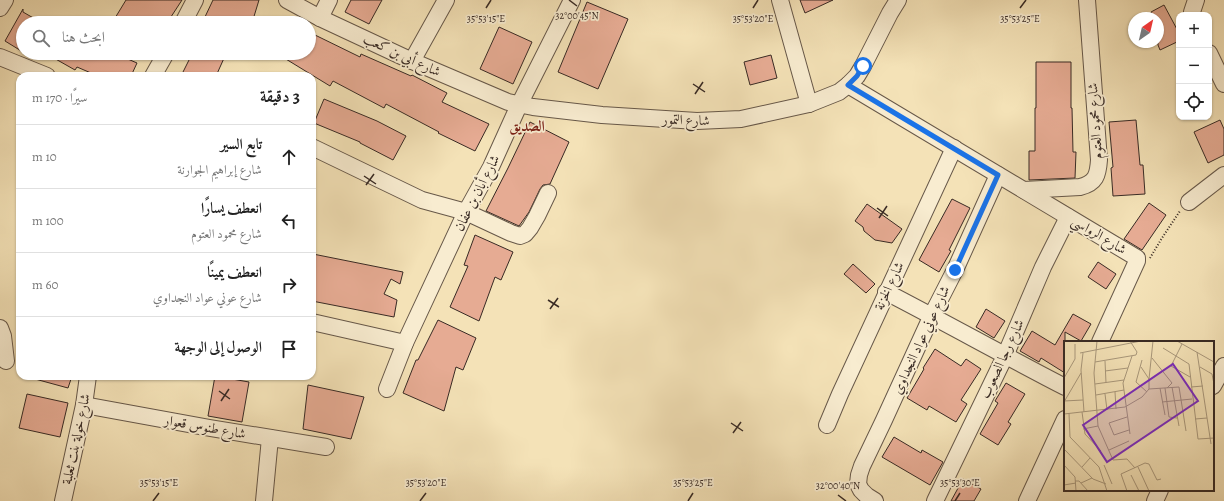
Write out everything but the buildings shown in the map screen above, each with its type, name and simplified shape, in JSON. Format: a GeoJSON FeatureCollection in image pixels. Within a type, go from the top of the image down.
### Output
{"type":"FeatureCollection","features":[{"type":"Feature","properties":{"kind":"street"},"geometry":{"type":"LineString","coordinates":[[0,8],[5,0]]}},
{"type":"Feature","properties":{"kind":"street"},"geometry":{"type":"LineString","coordinates":[[187,16],[195,0]]}},
{"type":"Feature","properties":{"kind":"street","name":"شارع أبي بن كعب"},"geometry":{"type":"LineString","coordinates":[[287,0],[320,18],[499,100],[519,105]]}},
{"type":"Feature","properties":{"kind":"street"},"geometry":{"type":"LineString","coordinates":[[320,18],[330,0]]}},
{"type":"Feature","properties":{"kind":"street"},"geometry":{"type":"LineString","coordinates":[[412,60],[446,0]]}},
{"type":"Feature","properties":{"kind":"street","name":"شارع أبان بن عفان"},"geometry":{"type":"LineString","coordinates":[[387,389],[405,343],[466,212],[490,168],[519,105],[572,0]]}},
{"type":"Feature","properties":{"kind":"street"},"geometry":{"type":"LineString","coordinates":[[780,0],[809,104]]}},
{"type":"Feature","properties":{"kind":"street","name":"شارع التمور"},"geometry":{"type":"LineString","coordinates":[[519,105],[602,114],[697,121],[740,119],[809,104],[839,92],[857,76],[898,0]]}},
{"type":"Feature","properties":{"kind":"street","name":"شارع محمود العتوم"},"geometry":{"type":"LineString","coordinates":[[1024,190],[1080,187],[1088,185],[1096,177],[1099,160],[1087,0]]}},
{"type":"Feature","properties":{"kind":"street"},"geometry":{"type":"LineString","coordinates":[[1192,12],[1196,0]]}},
{"type":"Feature","properties":{"kind":"street"},"geometry":{"type":"LineString","coordinates":[[0,57],[37,72]]}},
{"type":"Feature","properties":{"kind":"street"},"geometry":{"type":"LineString","coordinates":[[155,72],[162,60]]}},
{"type":"Feature","properties":{"kind":"street"},"geometry":{"type":"LineString","coordinates":[[1212,60],[1224,84]]}},
{"type":"Feature","properties":{"kind":"street"},"geometry":{"type":"LineString","coordinates":[[848,85],[1024,190]]}},
{"type":"Feature","properties":{"kind":"street","name":"شارع الخزنة"},"geometry":{"type":"LineString","coordinates":[[827,425],[886,292],[954,148]]}},
{"type":"Feature","properties":{"kind":"street"},"geometry":{"type":"LineString","coordinates":[[316,149],[422,200],[466,212],[520,236],[530,228],[548,193]]}},
{"type":"Feature","properties":{"kind":"street","name":"شارع عوني عواد النجداوي"},"geometry":{"type":"LineString","coordinates":[[875,501],[861,490],[858,484],[862,466],[932,315],[955,270],[998,175]]}},
{"type":"Feature","properties":{"kind":"street"},"geometry":{"type":"LineString","coordinates":[[1189,202],[1224,175]]}},
{"type":"Feature","properties":{"kind":"street","name":"شارع الرواسي"},"geometry":{"type":"LineString","coordinates":[[1024,190],[1137,259],[1100,341]]}},
{"type":"Feature","properties":{"kind":"street","name":"شارع رجا الصعوب"},"geometry":{"type":"LineString","coordinates":[[934,501],[1005,356],[1042,267],[1068,217]]}},
{"type":"Feature","properties":{"kind":"street"},"geometry":{"type":"LineString","coordinates":[[886,292],[932,315],[1005,356],[1064,386]]}},
{"type":"Feature","properties":{"kind":"street"},"geometry":{"type":"LineString","coordinates":[[316,323],[405,343]]}},
{"type":"Feature","properties":{"kind":"street"},"geometry":{"type":"LineString","coordinates":[[0,328],[3,336],[6,361]]}},
{"type":"Feature","properties":{"kind":"street"},"geometry":{"type":"LineString","coordinates":[[1214,384],[1224,366]]}},
{"type":"Feature","properties":{"kind":"street","name":"شارع خولة بنت ثعلبة"},"geometry":{"type":"LineString","coordinates":[[63,501],[84,404],[87,380]]}},
{"type":"Feature","properties":{"kind":"street","name":"شارع طنوس قعوار"},"geometry":{"type":"LineString","coordinates":[[84,404],[203,427],[326,447]]}},
{"type":"Feature","properties":{"kind":"street"},"geometry":{"type":"LineString","coordinates":[[1027,501],[1064,421]]}},
{"type":"Feature","properties":{"kind":"street"},"geometry":{"type":"LineString","coordinates":[[264,501],[270,438]]}},
{"type":"Feature","properties":{"kind":"street"},"geometry":{"type":"LineString","coordinates":[[1155,501],[1160,491]]}},
{"type":"Feature","properties":{"kind":"path"},"geometry":{"type":"LineString","coordinates":[[1137,259],[1144,262],[1148,261],[1173,221],[1189,202]]}},
{"type":"Feature","properties":{"kind":"district","name":"الصديق"},"geometry":{"type":"Point","coordinates":[527,126]}},
{"type":"Feature","properties":{"kind":"route"},"geometry":{"type":"LineString","coordinates":[[863,66],[857,76],[848,85],[998,175],[955,270]]}}]}
